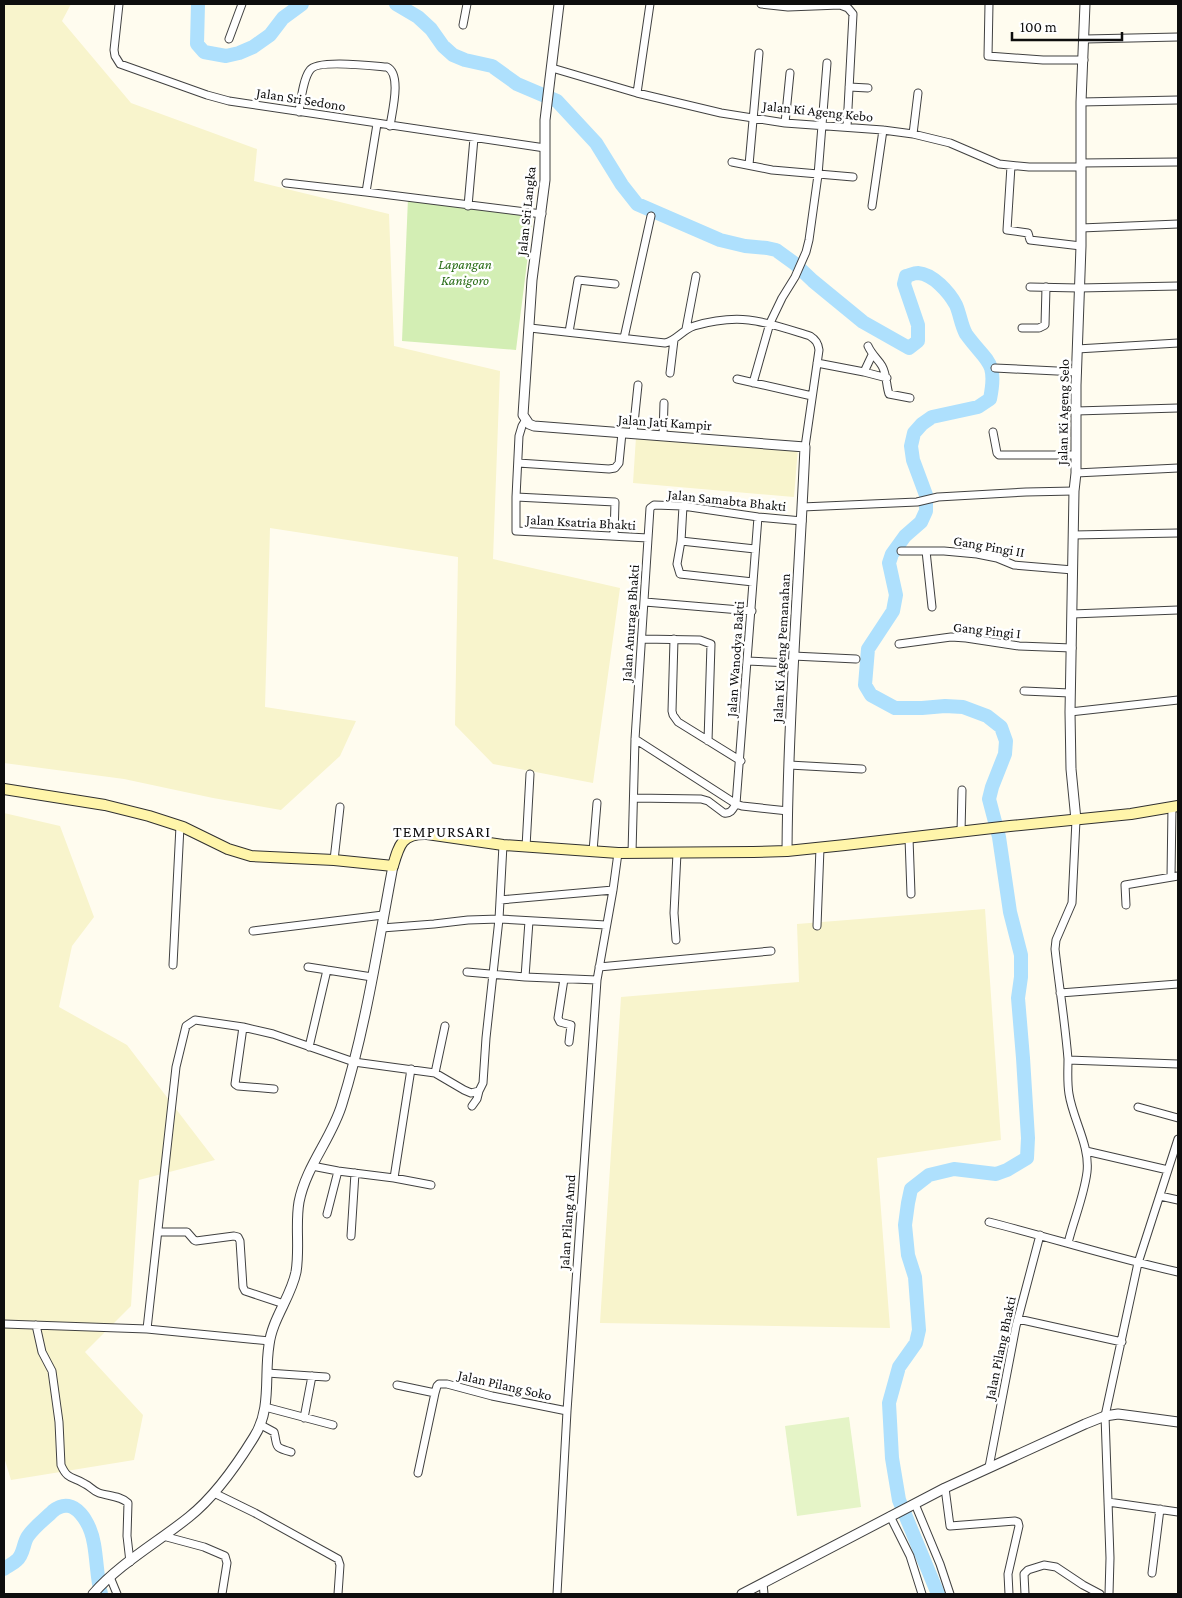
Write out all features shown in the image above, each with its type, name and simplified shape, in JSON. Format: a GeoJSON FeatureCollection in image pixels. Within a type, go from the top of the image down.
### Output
{"type":"FeatureCollection","features":[{"type":"Feature","properties":{"kind":"main road"},"geometry":{"type":"LineString","coordinates":[[4,789],[114,807],[149,816],[180,826],[245,855],[266,858],[334,860],[393,866],[400,844],[407,837],[414,834],[427,834],[503,845],[618,853],[787,851],[1131,814],[1175,806]]}},
{"type":"Feature","properties":{"kind":"street","name":"Jalan Sri Sedono"},"geometry":{"type":"LineString","coordinates":[[119,4],[114,50],[117,61],[124,66],[217,98],[390,126],[545,148]]}},
{"type":"Feature","properties":{"kind":"street"},"geometry":{"type":"LineString","coordinates":[[229,39],[242,4]]}},
{"type":"Feature","properties":{"kind":"street"},"geometry":{"type":"LineString","coordinates":[[463,25],[467,4]]}},
{"type":"Feature","properties":{"kind":"street","name":"Jalan Sri Langka"},"geometry":{"type":"LineString","coordinates":[[525,420],[523,411],[534,266],[545,180],[546,107],[559,4]]}},
{"type":"Feature","properties":{"kind":"street"},"geometry":{"type":"LineString","coordinates":[[637,93],[650,4]]}},
{"type":"Feature","properties":{"kind":"street"},"geometry":{"type":"LineString","coordinates":[[760,4],[788,7],[840,5],[848,8],[853,14],[847,127]]}},
{"type":"Feature","properties":{"kind":"street"},"geometry":{"type":"LineString","coordinates":[[989,4],[988,56],[1043,60],[1084,60]]}},
{"type":"Feature","properties":{"kind":"street","name":"Jalan Ki Ageng Selo"},"geometry":{"type":"LineString","coordinates":[[1076,820],[1071,769],[1070,693],[1081,246],[1081,102],[1085,4]]}},
{"type":"Feature","properties":{"kind":"street"},"geometry":{"type":"LineString","coordinates":[[1084,39],[1178,37]]}},
{"type":"Feature","properties":{"kind":"street"},"geometry":{"type":"LineString","coordinates":[[749,165],[759,53]]}},
{"type":"Feature","properties":{"kind":"street"},"geometry":{"type":"LineString","coordinates":[[753,383],[770,324],[802,262],[809,240],[818,175],[827,63]]}},
{"type":"Feature","properties":{"kind":"street"},"geometry":{"type":"LineString","coordinates":[[299,112],[307,77],[313,66],[342,64],[388,67],[393,71],[396,78],[390,126]]}},
{"type":"Feature","properties":{"kind":"street","name":"Jalan Ki Ageng Kebo"},"geometry":{"type":"LineString","coordinates":[[552,68],[637,93],[721,113],[785,123],[913,134],[950,143],[990,161],[1011,166],[1044,168],[1178,162]]}},
{"type":"Feature","properties":{"kind":"street"},"geometry":{"type":"LineString","coordinates":[[785,123],[790,73]]}},
{"type":"Feature","properties":{"kind":"street"},"geometry":{"type":"LineString","coordinates":[[849,86],[868,88]]}},
{"type":"Feature","properties":{"kind":"street"},"geometry":{"type":"LineString","coordinates":[[913,134],[918,93]]}},
{"type":"Feature","properties":{"kind":"street"},"geometry":{"type":"LineString","coordinates":[[1081,102],[1178,100]]}},
{"type":"Feature","properties":{"kind":"street"},"geometry":{"type":"LineString","coordinates":[[366,192],[377,124]]}},
{"type":"Feature","properties":{"kind":"street"},"geometry":{"type":"LineString","coordinates":[[872,206],[883,130]]}},
{"type":"Feature","properties":{"kind":"street"},"geometry":{"type":"LineString","coordinates":[[468,206],[474,138]]}},
{"type":"Feature","properties":{"kind":"street"},"geometry":{"type":"LineString","coordinates":[[732,162],[818,175],[853,177]]}},
{"type":"Feature","properties":{"kind":"street"},"geometry":{"type":"LineString","coordinates":[[1011,166],[1007,230],[1028,233],[1030,240],[1081,246]]}},
{"type":"Feature","properties":{"kind":"street"},"geometry":{"type":"LineString","coordinates":[[286,183],[542,214]]}},
{"type":"Feature","properties":{"kind":"street"},"geometry":{"type":"LineString","coordinates":[[624,338],[651,216]]}},
{"type":"Feature","properties":{"kind":"street"},"geometry":{"type":"LineString","coordinates":[[1081,228],[1178,224]]}},
{"type":"Feature","properties":{"kind":"street"},"geometry":{"type":"LineString","coordinates":[[686,329],[696,276]]}},
{"type":"Feature","properties":{"kind":"street"},"geometry":{"type":"LineString","coordinates":[[569,332],[578,280],[616,284]]}},
{"type":"Feature","properties":{"kind":"street"},"geometry":{"type":"LineString","coordinates":[[1030,287],[1178,286]]}},
{"type":"Feature","properties":{"kind":"street"},"geometry":{"type":"LineString","coordinates":[[1022,328],[1039,328],[1044,325],[1046,287]]}},
{"type":"Feature","properties":{"kind":"street"},"geometry":{"type":"LineString","coordinates":[[530,328],[659,342],[674,340],[686,329],[730,319],[754,320],[810,336],[815,339],[819,350],[805,447]]}},
{"type":"Feature","properties":{"kind":"street"},"geometry":{"type":"LineString","coordinates":[[670,373],[674,340]]}},
{"type":"Feature","properties":{"kind":"street"},"geometry":{"type":"LineString","coordinates":[[1078,349],[1178,343]]}},
{"type":"Feature","properties":{"kind":"street"},"geometry":{"type":"LineString","coordinates":[[868,346],[872,355],[881,364],[887,378],[889,394],[910,398]]}},
{"type":"Feature","properties":{"kind":"street"},"geometry":{"type":"LineString","coordinates":[[864,372],[872,355]]}},
{"type":"Feature","properties":{"kind":"street"},"geometry":{"type":"LineString","coordinates":[[817,363],[887,378]]}},
{"type":"Feature","properties":{"kind":"street"},"geometry":{"type":"LineString","coordinates":[[995,368],[1077,372]]}},
{"type":"Feature","properties":{"kind":"street"},"geometry":{"type":"LineString","coordinates":[[737,379],[812,396]]}},
{"type":"Feature","properties":{"kind":"street"},"geometry":{"type":"LineString","coordinates":[[632,433],[638,385]]}},
{"type":"Feature","properties":{"kind":"street"},"geometry":{"type":"LineString","coordinates":[[663,435],[664,403]]}},
{"type":"Feature","properties":{"kind":"street"},"geometry":{"type":"LineString","coordinates":[[1076,411],[1178,408]]}},
{"type":"Feature","properties":{"kind":"street","name":"Jalan Jati Kampir"},"geometry":{"type":"LineString","coordinates":[[525,420],[534,426],[805,447]]}},
{"type":"Feature","properties":{"kind":"street","name":"Jalan Ksatria Bhakti"},"geometry":{"type":"LineString","coordinates":[[525,420],[520,430],[516,531],[648,538]]}},
{"type":"Feature","properties":{"kind":"street"},"geometry":{"type":"LineString","coordinates":[[993,432],[999,455],[1076,455]]}},
{"type":"Feature","properties":{"kind":"street"},"geometry":{"type":"LineString","coordinates":[[518,463],[615,468],[619,463],[622,433]]}},
{"type":"Feature","properties":{"kind":"street","name":"Jalan Ki Ageng Pemanahan"},"geometry":{"type":"LineString","coordinates":[[787,851],[793,660],[805,447]]}},
{"type":"Feature","properties":{"kind":"street"},"geometry":{"type":"LineString","coordinates":[[1076,472],[1178,468]]}},
{"type":"Feature","properties":{"kind":"street"},"geometry":{"type":"LineString","coordinates":[[802,507],[917,502],[938,497],[1026,492],[1074,492]]}},
{"type":"Feature","properties":{"kind":"street","name":"Jalan Ksatria Bhakti"},"geometry":{"type":"LineString","coordinates":[[516,497],[613,501],[615,503],[614,536]]}},
{"type":"Feature","properties":{"kind":"street","name":"Jalan Samabta Bhakti"},"geometry":{"type":"LineString","coordinates":[[650,508],[654,505],[683,506],[758,517],[802,521]]}},
{"type":"Feature","properties":{"kind":"street"},"geometry":{"type":"LineString","coordinates":[[683,506],[677,567],[679,573],[682,575],[753,582]]}},
{"type":"Feature","properties":{"kind":"street","name":"Jalan Anuraga Bhakti"},"geometry":{"type":"LineString","coordinates":[[632,853],[635,739],[650,508]]}},
{"type":"Feature","properties":{"kind":"street","name":"Jalan Wanodya Bakti"},"geometry":{"type":"LineString","coordinates":[[736,804],[741,761],[758,517]]}},
{"type":"Feature","properties":{"kind":"street"},"geometry":{"type":"LineString","coordinates":[[1073,535],[1178,532]]}},
{"type":"Feature","properties":{"kind":"street"},"geometry":{"type":"LineString","coordinates":[[681,541],[756,549]]}},
{"type":"Feature","properties":{"kind":"street","name":"Gang Pingi II"},"geometry":{"type":"LineString","coordinates":[[902,551],[978,554],[1022,566],[1073,570]]}},
{"type":"Feature","properties":{"kind":"street"},"geometry":{"type":"LineString","coordinates":[[926,551],[932,607]]}},
{"type":"Feature","properties":{"kind":"street"},"geometry":{"type":"LineString","coordinates":[[645,602],[752,611]]}},
{"type":"Feature","properties":{"kind":"street"},"geometry":{"type":"LineString","coordinates":[[1072,614],[1178,610]]}},
{"type":"Feature","properties":{"kind":"street","name":"Gang Pingi I"},"geometry":{"type":"LineString","coordinates":[[899,644],[950,637],[1019,646],[1072,648]]}},
{"type":"Feature","properties":{"kind":"street"},"geometry":{"type":"LineString","coordinates":[[642,639],[706,641],[712,645],[708,741]]}},
{"type":"Feature","properties":{"kind":"street"},"geometry":{"type":"LineString","coordinates":[[674,639],[673,715],[678,722],[741,761]]}},
{"type":"Feature","properties":{"kind":"street"},"geometry":{"type":"LineString","coordinates":[[748,661],[856,659]]}},
{"type":"Feature","properties":{"kind":"street"},"geometry":{"type":"LineString","coordinates":[[1024,691],[1070,693]]}},
{"type":"Feature","properties":{"kind":"street"},"geometry":{"type":"LineString","coordinates":[[1070,712],[1178,700]]}},
{"type":"Feature","properties":{"kind":"street"},"geometry":{"type":"LineString","coordinates":[[635,739],[736,804],[788,811]]}},
{"type":"Feature","properties":{"kind":"street"},"geometry":{"type":"LineString","coordinates":[[789,765],[862,769]]}},
{"type":"Feature","properties":{"kind":"street"},"geometry":{"type":"LineString","coordinates":[[526,847],[530,774]]}},
{"type":"Feature","properties":{"kind":"street"},"geometry":{"type":"LineString","coordinates":[[961,832],[962,790]]}},
{"type":"Feature","properties":{"kind":"street"},"geometry":{"type":"LineString","coordinates":[[634,798],[701,799],[708,801],[724,813],[731,812],[736,804]]}},
{"type":"Feature","properties":{"kind":"street"},"geometry":{"type":"LineString","coordinates":[[593,851],[597,803]]}},
{"type":"Feature","properties":{"kind":"street"},"geometry":{"type":"LineString","coordinates":[[1126,905],[1124,884],[1175,876],[1175,806]]}},
{"type":"Feature","properties":{"kind":"street"},"geometry":{"type":"LineString","coordinates":[[334,860],[340,807]]}},
{"type":"Feature","properties":{"kind":"street"},"geometry":{"type":"LineString","coordinates":[[1068,1243],[1087,1172],[1086,1151],[1070,1097],[1068,1060],[1055,946],[1072,903],[1076,820]]}},
{"type":"Feature","properties":{"kind":"street"},"geometry":{"type":"LineString","coordinates":[[173,965],[180,826]]}},
{"type":"Feature","properties":{"kind":"street"},"geometry":{"type":"LineString","coordinates":[[909,838],[911,894]]}},
{"type":"Feature","properties":{"kind":"street"},"geometry":{"type":"LineString","coordinates":[[472,1106],[483,1083],[500,900],[503,845]]}},
{"type":"Feature","properties":{"kind":"street"},"geometry":{"type":"LineString","coordinates":[[817,926],[820,848]]}},
{"type":"Feature","properties":{"kind":"street","name":"Jalan Pilang Amd"},"geometry":{"type":"LineString","coordinates":[[557,1594],[567,1411],[597,980],[618,853]]}},
{"type":"Feature","properties":{"kind":"street"},"geometry":{"type":"LineString","coordinates":[[676,940],[674,913],[677,853]]}},
{"type":"Feature","properties":{"kind":"street"},"geometry":{"type":"LineString","coordinates":[[94,1593],[110,1577],[195,1512],[214,1493],[253,1440],[261,1425],[265,1407],[270,1341],[296,1273],[298,1250],[297,1214],[300,1200],[312,1166],[337,1118],[354,1062],[393,866]]}},
{"type":"Feature","properties":{"kind":"street"},"geometry":{"type":"LineString","coordinates":[[500,900],[613,890]]}},
{"type":"Feature","properties":{"kind":"street"},"geometry":{"type":"LineString","coordinates":[[253,931],[383,915]]}},
{"type":"Feature","properties":{"kind":"street"},"geometry":{"type":"LineString","coordinates":[[382,928],[498,919],[606,925]]}},
{"type":"Feature","properties":{"kind":"street"},"geometry":{"type":"LineString","coordinates":[[525,977],[528,921]]}},
{"type":"Feature","properties":{"kind":"street"},"geometry":{"type":"LineString","coordinates":[[599,967],[771,951]]}},
{"type":"Feature","properties":{"kind":"street"},"geometry":{"type":"LineString","coordinates":[[308,967],[372,977]]}},
{"type":"Feature","properties":{"kind":"street"},"geometry":{"type":"LineString","coordinates":[[309,1047],[327,970]]}},
{"type":"Feature","properties":{"kind":"street"},"geometry":{"type":"LineString","coordinates":[[467,972],[597,980]]}},
{"type":"Feature","properties":{"kind":"street"},"geometry":{"type":"LineString","coordinates":[[564,978],[558,1020],[571,1025],[570,1042]]}},
{"type":"Feature","properties":{"kind":"street"},"geometry":{"type":"LineString","coordinates":[[1060,993],[1178,984]]}},
{"type":"Feature","properties":{"kind":"street"},"geometry":{"type":"LineString","coordinates":[[147,1329],[176,1067],[184,1030],[188,1023],[195,1020],[243,1027],[273,1034],[354,1062],[435,1073],[471,1093],[479,1091]]}},
{"type":"Feature","properties":{"kind":"street"},"geometry":{"type":"LineString","coordinates":[[435,1073],[445,1026]]}},
{"type":"Feature","properties":{"kind":"street"},"geometry":{"type":"LineString","coordinates":[[243,1027],[235,1084],[238,1086],[274,1089]]}},
{"type":"Feature","properties":{"kind":"street"},"geometry":{"type":"LineString","coordinates":[[1068,1060],[1178,1064]]}},
{"type":"Feature","properties":{"kind":"street"},"geometry":{"type":"LineString","coordinates":[[394,1178],[411,1069]]}},
{"type":"Feature","properties":{"kind":"street"},"geometry":{"type":"LineString","coordinates":[[1138,1107],[1178,1118]]}},
{"type":"Feature","properties":{"kind":"street"},"geometry":{"type":"LineString","coordinates":[[1109,1594],[1108,1416],[1138,1263],[1168,1170],[1176,1152],[1178,1139]]}},
{"type":"Feature","properties":{"kind":"street"},"geometry":{"type":"LineString","coordinates":[[1086,1151],[1168,1170]]}},
{"type":"Feature","properties":{"kind":"street"},"geometry":{"type":"LineString","coordinates":[[312,1166],[338,1172],[394,1178],[431,1185]]}},
{"type":"Feature","properties":{"kind":"street"},"geometry":{"type":"LineString","coordinates":[[327,1214],[338,1172]]}},
{"type":"Feature","properties":{"kind":"street"},"geometry":{"type":"LineString","coordinates":[[351,1236],[355,1173]]}},
{"type":"Feature","properties":{"kind":"street"},"geometry":{"type":"LineString","coordinates":[[1160,1196],[1178,1200]]}},
{"type":"Feature","properties":{"kind":"street"},"geometry":{"type":"LineString","coordinates":[[989,1222],[1040,1234],[1138,1263],[1178,1272]]}},
{"type":"Feature","properties":{"kind":"street"},"geometry":{"type":"LineString","coordinates":[[158,1232],[187,1232],[196,1241],[238,1237],[245,1291],[284,1304]]}},
{"type":"Feature","properties":{"kind":"street","name":"Jalan Pilang Bhakti"},"geometry":{"type":"LineString","coordinates":[[989,1467],[1018,1319],[1040,1234]]}},
{"type":"Feature","properties":{"kind":"street"},"geometry":{"type":"LineString","coordinates":[[1018,1319],[1122,1342]]}},
{"type":"Feature","properties":{"kind":"street"},"geometry":{"type":"LineString","coordinates":[[4,1324],[147,1329],[270,1341]]}},
{"type":"Feature","properties":{"kind":"street"},"geometry":{"type":"LineString","coordinates":[[36,1325],[42,1352],[52,1372],[59,1422],[61,1465],[67,1476],[85,1483],[96,1492],[124,1499],[128,1503],[127,1536],[130,1562]]}},
{"type":"Feature","properties":{"kind":"street"},"geometry":{"type":"LineString","coordinates":[[267,1373],[326,1377]]}},
{"type":"Feature","properties":{"kind":"street"},"geometry":{"type":"LineString","coordinates":[[304,1418],[312,1376]]}},
{"type":"Feature","properties":{"kind":"street","name":"Jalan Pilang Soko"},"geometry":{"type":"LineString","coordinates":[[435,1393],[437,1386],[442,1384],[567,1411]]}},
{"type":"Feature","properties":{"kind":"street"},"geometry":{"type":"LineString","coordinates":[[397,1385],[435,1393],[418,1473]]}},
{"type":"Feature","properties":{"kind":"street"},"geometry":{"type":"LineString","coordinates":[[265,1407],[333,1425]]}},
{"type":"Feature","properties":{"kind":"street"},"geometry":{"type":"LineString","coordinates":[[742,1594],[945,1488],[1108,1416],[1123,1414],[1178,1422]]}},
{"type":"Feature","properties":{"kind":"street"},"geometry":{"type":"LineString","coordinates":[[261,1425],[274,1432],[275,1442],[278,1447],[291,1452]]}},
{"type":"Feature","properties":{"kind":"street"},"geometry":{"type":"LineString","coordinates":[[945,1488],[950,1526],[1018,1522],[1019,1526],[1008,1574],[1009,1594]]}},
{"type":"Feature","properties":{"kind":"street"},"geometry":{"type":"LineString","coordinates":[[214,1493],[255,1513],[338,1559],[340,1565],[338,1594]]}},
{"type":"Feature","properties":{"kind":"street"},"geometry":{"type":"LineString","coordinates":[[1108,1502],[1178,1512]]}},
{"type":"Feature","properties":{"kind":"street"},"geometry":{"type":"LineString","coordinates":[[912,1505],[940,1564],[950,1594]]}},
{"type":"Feature","properties":{"kind":"street"},"geometry":{"type":"LineString","coordinates":[[1152,1573],[1160,1509]]}},
{"type":"Feature","properties":{"kind":"street"},"geometry":{"type":"LineString","coordinates":[[892,1515],[910,1556],[922,1594]]}},
{"type":"Feature","properties":{"kind":"street"},"geometry":{"type":"LineString","coordinates":[[163,1536],[204,1547],[225,1556],[227,1563],[222,1594]]}},
{"type":"Feature","properties":{"kind":"street"},"geometry":{"type":"LineString","coordinates":[[1025,1594],[1024,1574],[1028,1570],[1047,1565],[1059,1568],[1082,1585],[1100,1594]]}},
{"type":"Feature","properties":{"kind":"street"},"geometry":{"type":"LineString","coordinates":[[110,1577],[118,1594]]}},
{"type":"Feature","properties":{"kind":"street"},"geometry":{"type":"LineString","coordinates":[[763,1583],[764,1594]]}},
{"type":"Feature","properties":{"kind":"shaded area"},"geometry":{"type":"Polygon","coordinates":[[[4,4],[71,4],[62,21],[131,103],[257,149],[254,181],[389,214],[394,346],[500,371],[493,559],[620,588],[593,783],[493,764],[455,725],[458,557],[270,528],[265,707],[356,721],[340,756],[281,810],[124,779],[4,763],[4,4]]]}},
{"type":"Feature","properties":{"kind":"shaded area"},"geometry":{"type":"Polygon","coordinates":[[[636,437],[798,448],[794,497],[633,483],[636,437]]]}},
{"type":"Feature","properties":{"kind":"shaded area"},"geometry":{"type":"Polygon","coordinates":[[[4,813],[60,826],[94,917],[72,946],[59,1007],[127,1045],[215,1160],[139,1180],[131,1306],[85,1352],[143,1415],[134,1460],[11,1480],[4,1457],[4,813]]]}},
{"type":"Feature","properties":{"kind":"shaded area"},"geometry":{"type":"Polygon","coordinates":[[[985,909],[1001,1140],[877,1158],[890,1328],[600,1323],[621,997],[799,982],[797,924],[985,909]]]}},
{"type":"Feature","properties":{"kind":"green space","name":"Lapangan Kanigoro"},"geometry":{"type":"Polygon","coordinates":[[[408,198],[533,215],[516,350],[402,341],[408,198]]]}},
{"type":"Feature","properties":{"kind":"green space"},"geometry":{"type":"Polygon","coordinates":[[[849,1417],[861,1507],[797,1516],[785,1426],[849,1417]]]}},
{"type":"Feature","properties":{"kind":"waterway"},"geometry":{"type":"LineString","coordinates":[[198,4],[197,44],[204,52],[226,56],[253,47],[270,35],[283,18],[302,4]]}},
{"type":"Feature","properties":{"kind":"waterway"},"geometry":{"type":"LineString","coordinates":[[396,4],[418,17],[453,55],[465,60],[492,66],[517,84],[557,101],[596,143],[622,185],[637,204],[720,240],[745,246],[776,250],[863,322],[909,348],[918,341],[918,325],[904,284],[906,276],[918,273],[935,280],[953,300],[966,334],[988,362],[991,369],[992,386],[990,399],[978,407],[932,417],[914,433],[911,446],[913,460],[926,495],[926,511],[921,522],[905,536],[892,554],[889,563],[896,595],[893,611],[868,649],[865,685],[871,695],[895,708],[963,707],[987,716],[1001,727],[1006,741],[1005,754],[989,799],[999,837],[1010,912],[1021,955],[1021,977],[1018,998],[1028,1138],[1027,1158],[996,1174],[954,1169],[929,1175],[911,1189],[905,1225],[908,1255],[915,1277],[919,1330],[916,1343],[899,1367],[889,1403],[892,1458],[899,1500],[938,1594]]}},
{"type":"Feature","properties":{"kind":"waterway"},"geometry":{"type":"LineString","coordinates":[[4,1569],[19,1558],[26,1539],[37,1526],[53,1511],[61,1506],[68,1506],[75,1509],[86,1520],[94,1544],[101,1594]]}},
{"type":"Feature","properties":{"kind":"district","name":"TEMPURSARI"},"geometry":{"type":"Point","coordinates":[442,831]}}]}
